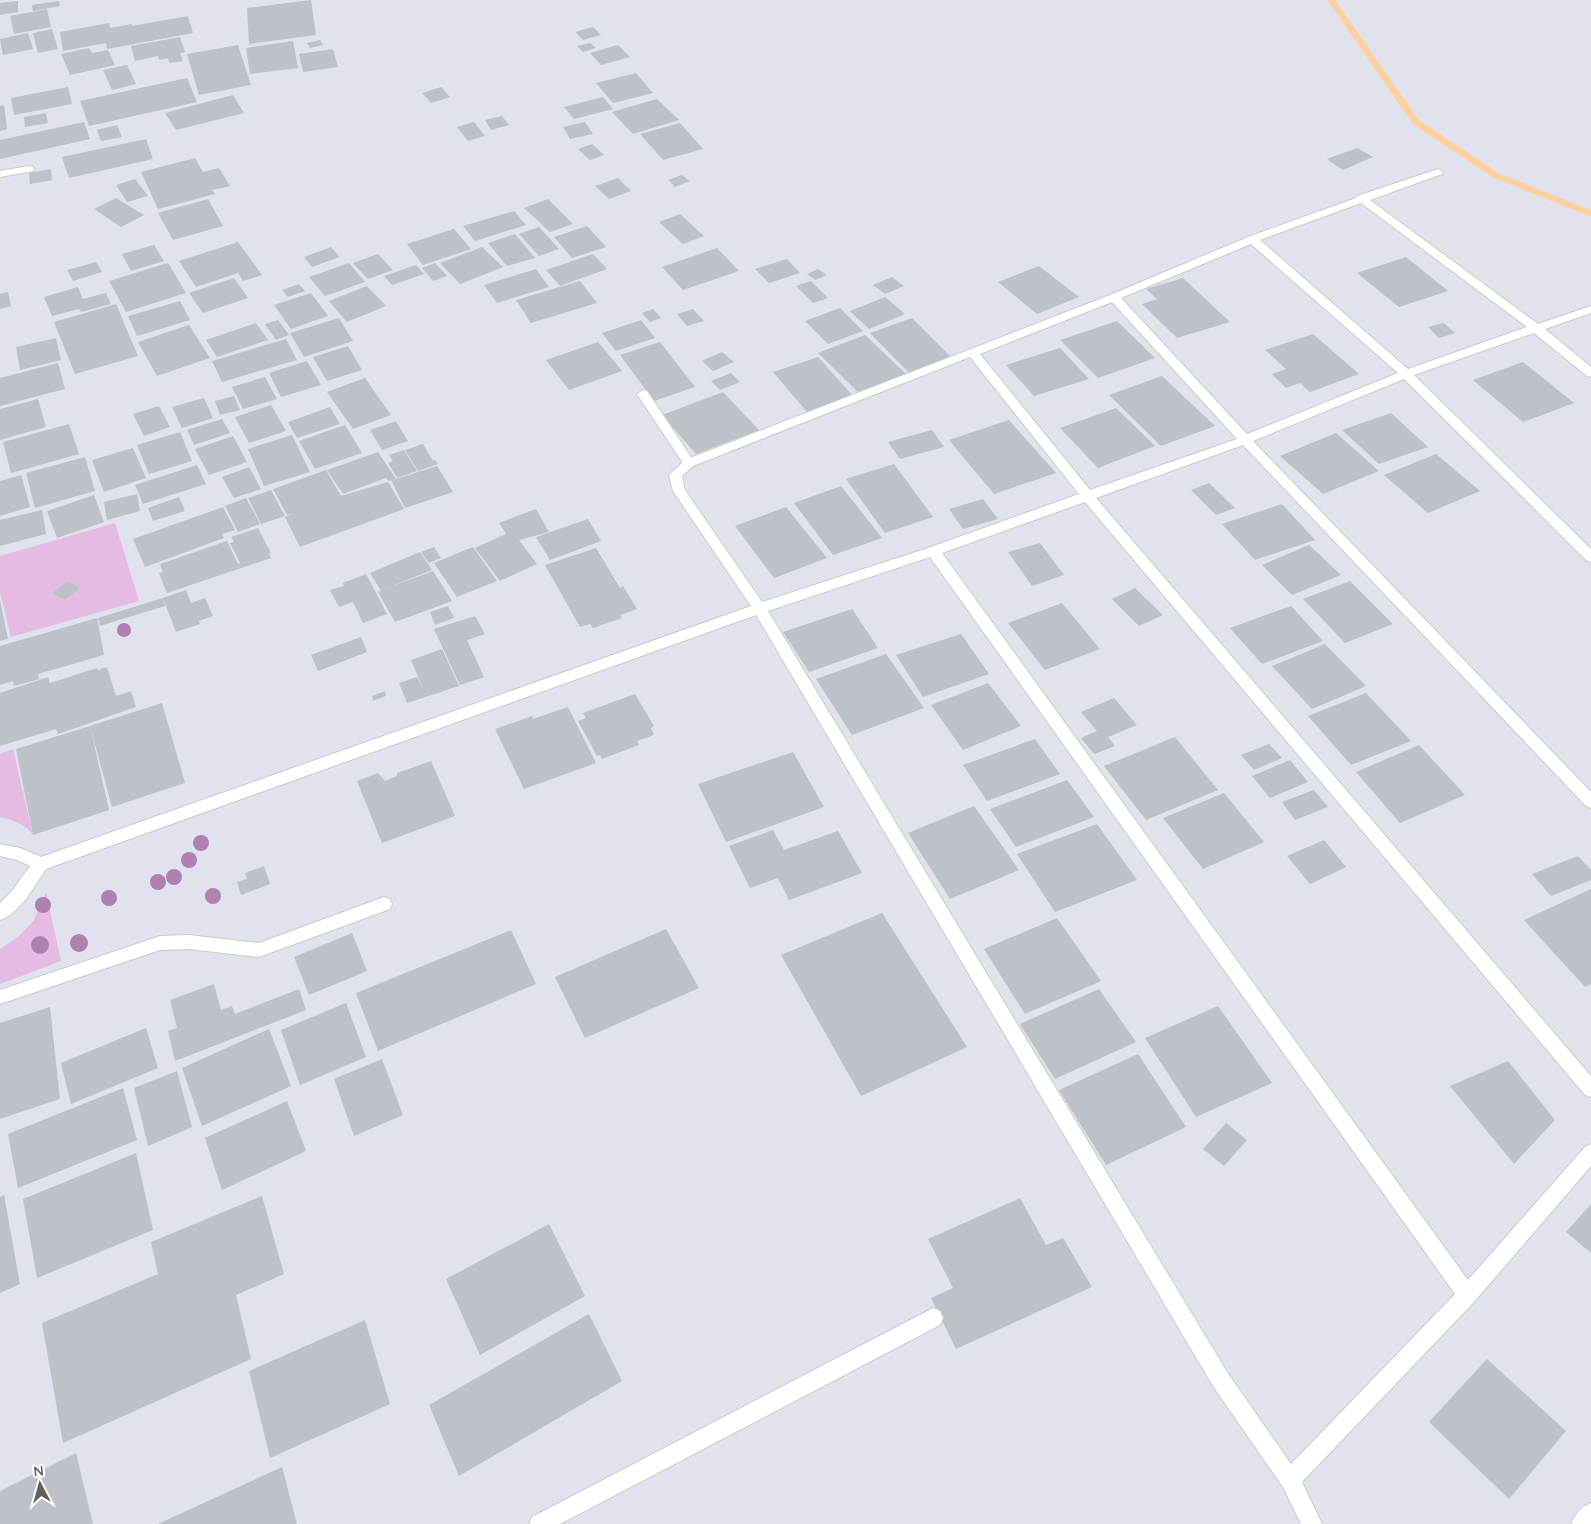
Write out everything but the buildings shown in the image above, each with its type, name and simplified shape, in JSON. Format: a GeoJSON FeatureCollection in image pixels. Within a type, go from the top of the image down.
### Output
{"type":"FeatureCollection","features":[{"type":"Feature","properties":{"kind":"street"},"geometry":{"type":"LineString","coordinates":[[0,174],[29,169]]}},
{"type":"Feature","properties":{"kind":"street"},"geometry":{"type":"LineString","coordinates":[[1312,1524],[1290,1480],[1220,1379],[759,608],[679,491],[674,475],[688,463],[1114,297],[1252,239],[1361,198],[1438,172]]}},
{"type":"Feature","properties":{"kind":"street"},"geometry":{"type":"LineString","coordinates":[[1361,198],[1538,329],[1591,373]]}},
{"type":"Feature","properties":{"kind":"street"},"geometry":{"type":"LineString","coordinates":[[1252,239],[1406,374],[1591,557]]}},
{"type":"Feature","properties":{"kind":"street"},"geometry":{"type":"LineString","coordinates":[[1114,297],[1245,440],[1591,802]]}},
{"type":"Feature","properties":{"kind":"street"},"geometry":{"type":"LineString","coordinates":[[0,913],[18,896],[40,864],[759,608],[933,551],[1245,440],[1406,374],[1591,309]]}},
{"type":"Feature","properties":{"kind":"street"},"geometry":{"type":"LineString","coordinates":[[973,353],[1087,496],[1591,1089]]}},
{"type":"Feature","properties":{"kind":"street"},"geometry":{"type":"LineString","coordinates":[[643,394],[688,463]]}},
{"type":"Feature","properties":{"kind":"street"},"geometry":{"type":"LineString","coordinates":[[933,551],[1467,1295]]}},
{"type":"Feature","properties":{"kind":"street"},"geometry":{"type":"LineString","coordinates":[[0,850],[20,854],[40,864]]}},
{"type":"Feature","properties":{"kind":"street"},"geometry":{"type":"LineString","coordinates":[[0,997],[160,943],[189,942],[259,950],[384,904]]}},
{"type":"Feature","properties":{"kind":"street"},"geometry":{"type":"LineString","coordinates":[[1290,1480],[1467,1295],[1591,1153]]}},
{"type":"Feature","properties":{"kind":"street"},"geometry":{"type":"LineString","coordinates":[[539,1524],[933,1318]]}},
{"type":"Feature","properties":{"kind":"street"},"geometry":{"type":"LineString","coordinates":[[1581,1524],[1591,1513]]}},
{"type":"Feature","properties":{"kind":"shaded area"},"geometry":{"type":"Polygon","coordinates":[[[115,523],[139,601],[11,637],[0,592],[0,556],[115,523]]]}},
{"type":"Feature","properties":{"kind":"shaded area"},"geometry":{"type":"Polygon","coordinates":[[[13,749],[33,835],[23,825],[0,817],[0,754],[13,749]]]}},
{"type":"Feature","properties":{"kind":"shaded area"},"geometry":{"type":"Polygon","coordinates":[[[46,893],[61,961],[0,984],[0,949],[19,936],[34,920],[46,893]]]}},
{"type":"Feature","properties":{"kind":"waterway"},"geometry":{"type":"LineString","coordinates":[[1331,0],[1416,122],[1497,176],[1591,214]]}}]}
